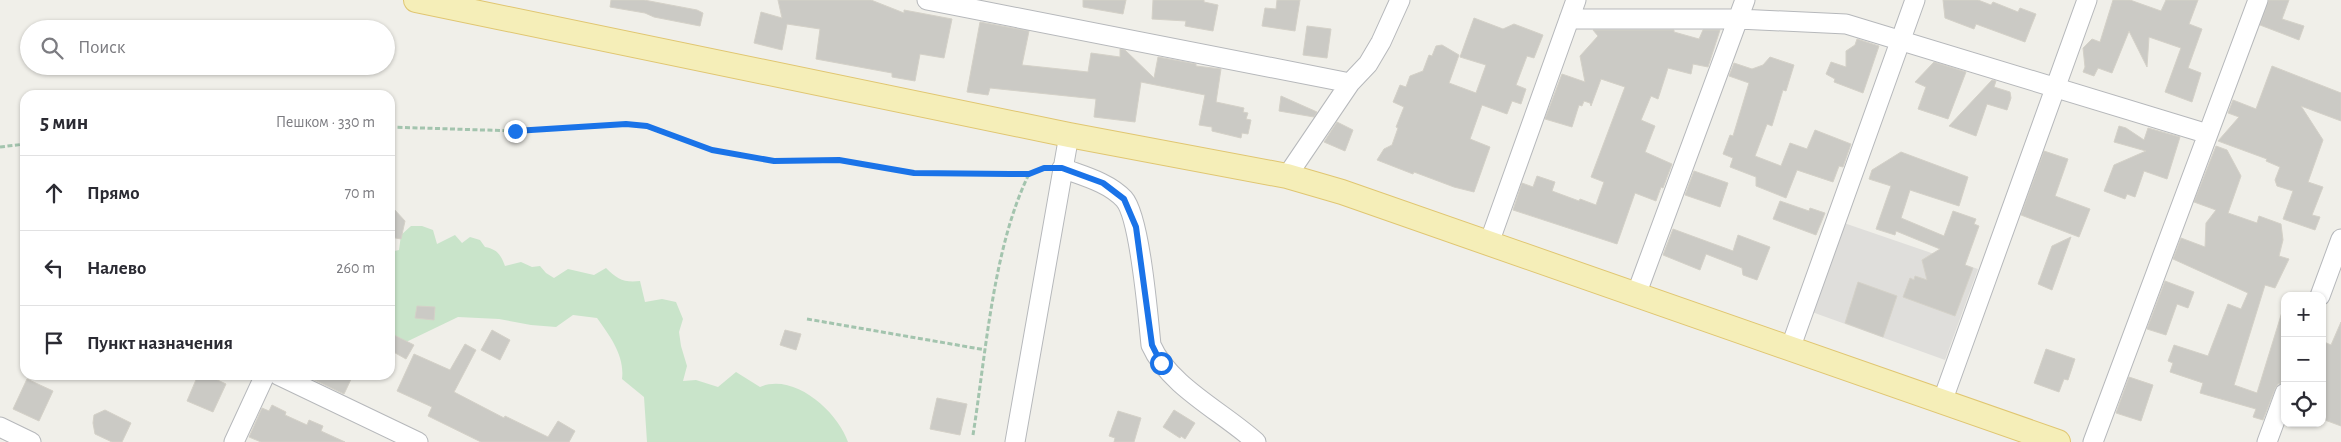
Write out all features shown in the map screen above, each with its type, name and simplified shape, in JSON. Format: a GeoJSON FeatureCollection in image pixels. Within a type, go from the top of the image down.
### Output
{"type":"FeatureCollection","features":[{"type":"Feature","properties":{"kind":"main road"},"geometry":{"type":"LineString","coordinates":[[416,0],[1069,135],[1287,176],[1342,192],[2058,442]]}},
{"type":"Feature","properties":{"kind":"street"},"geometry":{"type":"LineString","coordinates":[[927,0],[1350,83]]}},
{"type":"Feature","properties":{"kind":"street"},"geometry":{"type":"LineString","coordinates":[[1287,176],[1350,83],[1368,64],[1381,42],[1400,0]]}},
{"type":"Feature","properties":{"kind":"street"},"geometry":{"type":"LineString","coordinates":[[1489,243],[1576,0]]}},
{"type":"Feature","properties":{"kind":"street"},"geometry":{"type":"LineString","coordinates":[[1636,295],[1745,0]]}},
{"type":"Feature","properties":{"kind":"street"},"geometry":{"type":"LineString","coordinates":[[1790,349],[1915,0]]}},
{"type":"Feature","properties":{"kind":"street"},"geometry":{"type":"LineString","coordinates":[[1942,402],[2087,0]]}},
{"type":"Feature","properties":{"kind":"street"},"geometry":{"type":"LineString","coordinates":[[2093,442],[2258,0]]}},
{"type":"Feature","properties":{"kind":"street"},"geometry":{"type":"LineString","coordinates":[[1569,19],[1738,20],[1846,24],[2208,134]]}},
{"type":"Feature","properties":{"kind":"street"},"geometry":{"type":"LineString","coordinates":[[1015,442],[1069,135]]}},
{"type":"Feature","properties":{"kind":"street"},"geometry":{"type":"LineString","coordinates":[[1062,168],[1103,183],[1124,199],[1136,227],[1152,345],[1155,353],[1161,363],[1184,385],[1256,442]]}},
{"type":"Feature","properties":{"kind":"street"},"geometry":{"type":"LineString","coordinates":[[2321,292],[2341,239]]}},
{"type":"Feature","properties":{"kind":"street"},"geometry":{"type":"LineString","coordinates":[[234,442],[263,380]]}},
{"type":"Feature","properties":{"kind":"street"},"geometry":{"type":"LineString","coordinates":[[288,380],[418,442]]}},
{"type":"Feature","properties":{"kind":"street"},"geometry":{"type":"LineString","coordinates":[[2267,442],[2281,405]]}},
{"type":"Feature","properties":{"kind":"street"},"geometry":{"type":"LineString","coordinates":[[0,427],[30,442]]}},
{"type":"Feature","properties":{"kind":"path"},"geometry":{"type":"LineString","coordinates":[[395,127],[515,131],[626,124],[647,126],[712,150],[774,161],[839,160],[914,173],[1029,174],[1044,168],[1062,168]]}},
{"type":"Feature","properties":{"kind":"path"},"geometry":{"type":"LineString","coordinates":[[0,147],[20,145]]}},
{"type":"Feature","properties":{"kind":"path"},"geometry":{"type":"LineString","coordinates":[[973,435],[994,293],[1016,199],[1029,174]]}},
{"type":"Feature","properties":{"kind":"path"},"geometry":{"type":"LineString","coordinates":[[807,319],[986,350]]}},
{"type":"Feature","properties":{"kind":"shaded area"},"geometry":{"type":"Polygon","coordinates":[[[1844,223],[1978,269],[1945,360],[1812,312],[1844,223]]]}},
{"type":"Feature","properties":{"kind":"green space"},"geometry":{"type":"Polygon","coordinates":[[[411,226],[422,226],[433,230],[437,244],[455,235],[462,243],[470,237],[480,240],[485,247],[493,249],[498,253],[505,266],[521,262],[532,267],[540,266],[554,278],[568,269],[594,275],[606,268],[621,279],[640,281],[645,302],[662,299],[676,302],[683,319],[679,332],[687,366],[683,381],[696,380],[718,387],[736,372],[760,387],[773,384],[787,385],[800,390],[825,407],[843,430],[848,442],[647,442],[644,397],[622,379],[619,354],[597,318],[573,315],[556,327],[499,319],[458,317],[404,343],[395,342],[395,251],[399,250],[401,235],[411,226]]]}},
{"type":"Feature","properties":{"kind":"building"},"geometry":{"type":"Polygon","coordinates":[[[611,0],[644,0],[697,10],[703,13],[700,26],[610,7],[611,0]]]}},
{"type":"Feature","properties":{"kind":"building"},"geometry":{"type":"Polygon","coordinates":[[[778,0],[871,0],[904,13],[904,10],[952,19],[944,58],[920,54],[915,81],[892,77],[892,73],[816,59],[820,29],[787,24],[782,50],[754,43],[761,12],[782,18],[778,0]]]}},
{"type":"Feature","properties":{"kind":"building"},"geometry":{"type":"Polygon","coordinates":[[[1083,0],[1126,0],[1123,14],[1083,7],[1083,0]]]}},
{"type":"Feature","properties":{"kind":"building"},"geometry":{"type":"Polygon","coordinates":[[[1153,0],[1204,0],[1204,2],[1218,5],[1213,31],[1185,26],[1186,21],[1152,19],[1153,0]]]}},
{"type":"Feature","properties":{"kind":"building"},"geometry":{"type":"Polygon","coordinates":[[[1277,0],[1300,0],[1295,31],[1262,26],[1265,8],[1276,9],[1277,0]]]}},
{"type":"Feature","properties":{"kind":"building"},"geometry":{"type":"Polygon","coordinates":[[[1943,0],[1978,0],[1991,5],[1993,2],[2018,12],[2020,8],[2036,14],[2025,42],[1976,24],[1974,29],[1945,18],[1943,0]]]}},
{"type":"Feature","properties":{"kind":"building"},"geometry":{"type":"Polygon","coordinates":[[[2113,0],[2130,0],[2161,11],[2166,0],[2198,0],[2189,24],[2202,29],[2188,68],[2201,73],[2192,102],[2165,92],[2181,48],[2149,37],[2147,67],[2129,31],[2112,73],[2098,68],[2094,76],[2083,72],[2085,67],[2083,48],[2092,39],[2100,42],[2113,0]]]}},
{"type":"Feature","properties":{"kind":"building"},"geometry":{"type":"Polygon","coordinates":[[[2269,0],[2289,0],[2282,19],[2304,26],[2299,40],[2260,25],[2269,0]]]}},
{"type":"Feature","properties":{"kind":"building"},"geometry":{"type":"Polygon","coordinates":[[[1474,18],[1503,29],[1514,24],[1543,35],[1534,58],[1527,56],[1516,85],[1526,89],[1521,104],[1512,101],[1507,114],[1482,105],[1470,139],[1490,147],[1474,192],[1454,187],[1414,172],[1413,174],[1377,160],[1384,149],[1392,145],[1398,128],[1396,127],[1404,107],[1393,102],[1400,85],[1406,87],[1410,76],[1423,71],[1429,55],[1432,56],[1436,46],[1442,45],[1459,55],[1449,83],[1476,93],[1486,65],[1460,57],[1474,18]]]}},
{"type":"Feature","properties":{"kind":"building"},"geometry":{"type":"Polygon","coordinates":[[[980,22],[1029,31],[1022,65],[1088,72],[1091,53],[1120,57],[1120,49],[1125,50],[1154,78],[1158,57],[1196,64],[1196,66],[1221,69],[1216,102],[1244,108],[1243,112],[1248,113],[1246,119],[1251,120],[1248,134],[1242,133],[1241,138],[1212,131],[1212,127],[1199,125],[1205,95],[1141,82],[1135,122],[1094,117],[1096,99],[990,88],[988,95],[967,92],[980,22]]]}},
{"type":"Feature","properties":{"kind":"building"},"geometry":{"type":"Polygon","coordinates":[[[1307,26],[1331,29],[1327,58],[1303,55],[1307,26]]]}},
{"type":"Feature","properties":{"kind":"building"},"geometry":{"type":"Polygon","coordinates":[[[1593,30],[1674,30],[1674,32],[1699,39],[1703,30],[1720,30],[1708,67],[1693,64],[1691,74],[1668,68],[1658,99],[1651,96],[1641,120],[1655,126],[1645,152],[1672,164],[1656,201],[1635,193],[1617,244],[1513,210],[1522,183],[1533,187],[1537,176],[1555,182],[1552,191],[1596,205],[1604,182],[1591,177],[1625,87],[1601,79],[1591,106],[1590,103],[1584,101],[1582,106],[1579,105],[1572,127],[1545,119],[1562,74],[1585,82],[1580,56],[1598,36],[1593,30]]]}},
{"type":"Feature","properties":{"kind":"building"},"geometry":{"type":"Polygon","coordinates":[[[1857,39],[1879,46],[1863,93],[1834,82],[1835,79],[1826,74],[1831,62],[1846,67],[1846,51],[1855,45],[1857,39]]]}},
{"type":"Feature","properties":{"kind":"building"},"geometry":{"type":"Polygon","coordinates":[[[1770,57],[1794,65],[1786,91],[1783,90],[1772,126],[1767,124],[1755,156],[1781,166],[1790,143],[1807,149],[1815,130],[1851,144],[1843,167],[1839,166],[1833,182],[1797,170],[1786,198],[1756,186],[1756,177],[1730,167],[1733,158],[1723,154],[1730,135],[1733,136],[1749,83],[1729,76],[1734,63],[1752,69],[1763,65],[1770,57]]]}},
{"type":"Feature","properties":{"kind":"building"},"geometry":{"type":"Polygon","coordinates":[[[1934,62],[1966,72],[1948,119],[1918,109],[1926,87],[1915,82],[1934,62]]]}},
{"type":"Feature","properties":{"kind":"building"},"geometry":{"type":"Polygon","coordinates":[[[2272,66],[2341,93],[2341,121],[2301,106],[2323,140],[2308,182],[2323,187],[2312,215],[2320,217],[2315,230],[2283,219],[2293,191],[2277,186],[2275,180],[2280,167],[2266,161],[2267,159],[2218,141],[2239,117],[2228,113],[2233,100],[2256,109],[2272,66]]]}},
{"type":"Feature","properties":{"kind":"building"},"geometry":{"type":"Polygon","coordinates":[[[1992,80],[1996,81],[1994,87],[2010,92],[2011,98],[2007,110],[1987,104],[1976,136],[1949,126],[1992,80]]]}},
{"type":"Feature","properties":{"kind":"building"},"geometry":{"type":"Polygon","coordinates":[[[1281,96],[1317,112],[1314,117],[1279,111],[1281,96]]]}},
{"type":"Feature","properties":{"kind":"building"},"geometry":{"type":"Polygon","coordinates":[[[1337,122],[1353,130],[1345,151],[1324,142],[1337,122]]]}},
{"type":"Feature","properties":{"kind":"building"},"geometry":{"type":"Polygon","coordinates":[[[2119,126],[2126,128],[2144,140],[2148,128],[2180,137],[2167,179],[2144,171],[2135,197],[2127,194],[2125,199],[2104,191],[2114,165],[2146,151],[2114,142],[2119,126]]]}},
{"type":"Feature","properties":{"kind":"building"},"geometry":{"type":"Polygon","coordinates":[[[2216,146],[2227,150],[2241,176],[2228,213],[2257,223],[2259,216],[2281,224],[2283,240],[2279,256],[2289,259],[2275,288],[2265,285],[2234,385],[2257,393],[2281,315],[2281,383],[2275,389],[2263,420],[2253,417],[2256,409],[2200,393],[2203,383],[2170,372],[2173,363],[2168,361],[2174,345],[2208,356],[2228,304],[2241,309],[2248,293],[2173,259],[2181,238],[2205,247],[2206,223],[2216,210],[2194,202],[2216,146]]]}},
{"type":"Feature","properties":{"kind":"building"},"geometry":{"type":"Polygon","coordinates":[[[2044,151],[2068,159],[2055,196],[2090,209],[2079,237],[2021,215],[2044,151]]]}},
{"type":"Feature","properties":{"kind":"building"},"geometry":{"type":"Polygon","coordinates":[[[1901,152],[1968,177],[1959,206],[1910,190],[1901,218],[1944,236],[1953,211],[1976,219],[1974,224],[1979,226],[1965,265],[1973,268],[1955,316],[1903,297],[1910,278],[1914,280],[1915,276],[1927,280],[1922,260],[1940,249],[1896,231],[1895,235],[1876,229],[1891,186],[1869,179],[1872,170],[1901,152]]]}},
{"type":"Feature","properties":{"kind":"building"},"geometry":{"type":"Polygon","coordinates":[[[1694,171],[1728,183],[1720,207],[1685,195],[1694,171]]]}},
{"type":"Feature","properties":{"kind":"building"},"geometry":{"type":"Polygon","coordinates":[[[1780,201],[1809,211],[1810,208],[1825,213],[1816,235],[1773,219],[1780,201]]]}},
{"type":"Feature","properties":{"kind":"building"},"geometry":{"type":"Polygon","coordinates":[[[395,210],[405,221],[401,239],[395,238],[395,210]]]}},
{"type":"Feature","properties":{"kind":"building"},"geometry":{"type":"Polygon","coordinates":[[[1673,229],[1733,251],[1738,235],[1770,247],[1757,280],[1743,275],[1742,268],[1706,254],[1700,270],[1663,255],[1673,229]]]}},
{"type":"Feature","properties":{"kind":"building"},"geometry":{"type":"Polygon","coordinates":[[[2071,237],[2052,290],[2038,284],[2052,246],[2071,237]]]}},
{"type":"Feature","properties":{"kind":"building"},"geometry":{"type":"Polygon","coordinates":[[[2165,281],[2194,292],[2188,308],[2177,304],[2166,335],[2147,329],[2165,281]]]}},
{"type":"Feature","properties":{"kind":"building"},"geometry":{"type":"Polygon","coordinates":[[[1858,282],[1897,296],[1883,337],[1845,323],[1858,282]]]}},
{"type":"Feature","properties":{"kind":"building"},"geometry":{"type":"Polygon","coordinates":[[[417,306],[435,307],[434,320],[415,318],[417,306]]]}},
{"type":"Feature","properties":{"kind":"building"},"geometry":{"type":"Polygon","coordinates":[[[2341,322],[2341,426],[2326,420],[2326,343],[2331,345],[2341,322]]]}},
{"type":"Feature","properties":{"kind":"building"},"geometry":{"type":"Polygon","coordinates":[[[492,330],[510,340],[500,360],[481,350],[492,330]]]}},
{"type":"Feature","properties":{"kind":"building"},"geometry":{"type":"Polygon","coordinates":[[[785,330],[801,334],[796,350],[780,345],[785,330]]]}},
{"type":"Feature","properties":{"kind":"building"},"geometry":{"type":"Polygon","coordinates":[[[395,336],[414,345],[406,359],[395,353],[395,336]]]}},
{"type":"Feature","properties":{"kind":"building"},"geometry":{"type":"Polygon","coordinates":[[[465,344],[476,350],[454,392],[504,418],[505,416],[548,437],[558,421],[575,431],[569,442],[481,442],[428,416],[432,407],[397,391],[414,354],[450,370],[465,344]]]}},
{"type":"Feature","properties":{"kind":"building"},"geometry":{"type":"Polygon","coordinates":[[[2046,349],[2075,359],[2068,380],[2064,379],[2059,392],[2034,383],[2046,349]]]}},
{"type":"Feature","properties":{"kind":"building"},"geometry":{"type":"Polygon","coordinates":[[[2129,377],[2153,385],[2141,421],[2116,413],[2129,377]]]}},
{"type":"Feature","properties":{"kind":"building"},"geometry":{"type":"Polygon","coordinates":[[[27,380],[53,391],[39,421],[13,409],[27,380]]]}},
{"type":"Feature","properties":{"kind":"building"},"geometry":{"type":"Polygon","coordinates":[[[196,380],[218,380],[226,384],[213,412],[187,401],[196,380]]]}},
{"type":"Feature","properties":{"kind":"building"},"geometry":{"type":"Polygon","coordinates":[[[315,380],[351,380],[344,394],[315,380]]]}},
{"type":"Feature","properties":{"kind":"building"},"geometry":{"type":"Polygon","coordinates":[[[937,398],[967,404],[960,435],[930,429],[937,398]]]}},
{"type":"Feature","properties":{"kind":"building"},"geometry":{"type":"Polygon","coordinates":[[[272,405],[286,412],[285,415],[307,425],[309,420],[323,426],[321,431],[345,442],[261,442],[249,437],[262,408],[269,411],[272,405]]]}},
{"type":"Feature","properties":{"kind":"building"},"geometry":{"type":"Polygon","coordinates":[[[105,410],[131,423],[122,442],[112,442],[95,434],[94,415],[105,410]]]}},
{"type":"Feature","properties":{"kind":"building"},"geometry":{"type":"Polygon","coordinates":[[[1174,410],[1195,423],[1185,439],[1181,436],[1180,438],[1163,427],[1174,410]]]}},
{"type":"Feature","properties":{"kind":"building"},"geometry":{"type":"Polygon","coordinates":[[[1118,411],[1141,418],[1134,442],[1114,442],[1115,438],[1109,436],[1118,411]]]}},
{"type":"Feature","properties":{"kind":"route"},"geometry":{"type":"LineString","coordinates":[[515,131],[611,124],[647,126],[712,150],[774,161],[839,160],[899,172],[950,172],[985,175],[1029,174],[1044,168],[1062,168],[1103,183],[1124,199],[1136,227],[1152,345],[1161,363]]}}]}
